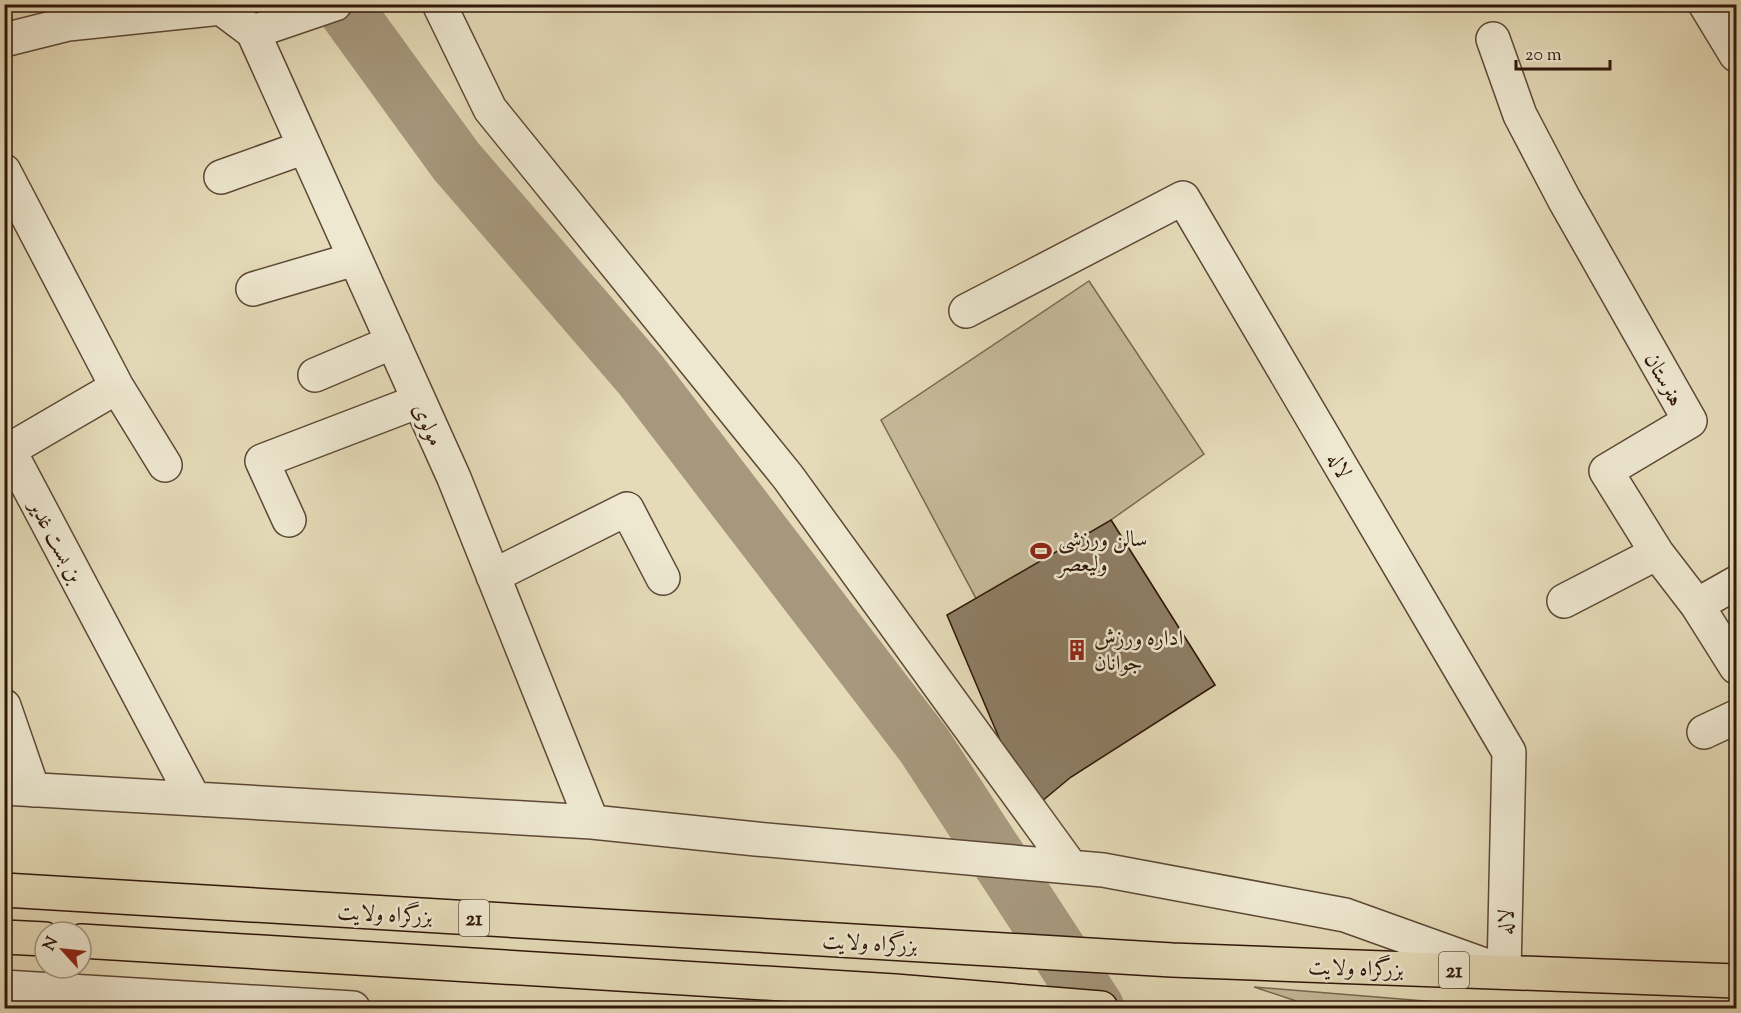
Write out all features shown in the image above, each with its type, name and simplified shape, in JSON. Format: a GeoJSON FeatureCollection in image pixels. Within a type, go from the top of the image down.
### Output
{"type":"FeatureCollection","features":[{"type":"Feature","properties":{"kind":"highway","name":"بزرگراه ولایت"},"geometry":{"type":"LineString","coordinates":[[4,890],[1172,960],[1737,981]]}},
{"type":"Feature","properties":{"kind":"highway"},"geometry":{"type":"LineString","coordinates":[[4,937],[33,938]]}},
{"type":"Feature","properties":{"kind":"highway","name":"بزرگراه ولایت"},"geometry":{"type":"LineString","coordinates":[[93,942],[895,991],[1101,1008]]}},
{"type":"Feature","properties":{"kind":"street"},"geometry":{"type":"LineString","coordinates":[[4,39],[68,24],[221,8],[254,31],[335,4]]}},
{"type":"Feature","properties":{"kind":"street"},"geometry":{"type":"LineString","coordinates":[[439,4],[490,109],[788,477],[1069,867]]}},
{"type":"Feature","properties":{"kind":"street"},"geometry":{"type":"LineString","coordinates":[[1705,4],[1737,56]]}},
{"type":"Feature","properties":{"kind":"street","name":"مولوی"},"geometry":{"type":"LineString","coordinates":[[254,31],[454,478],[592,822]]}},
{"type":"Feature","properties":{"kind":"street","name":"هنرستان"},"geometry":{"type":"LineString","coordinates":[[1493,39],[1520,115],[1564,199],[1690,421],[1605,471],[1657,554],[1697,605],[1737,667]]}},
{"type":"Feature","properties":{"kind":"street"},"geometry":{"type":"LineString","coordinates":[[221,177],[305,147]]}},
{"type":"Feature","properties":{"kind":"street"},"geometry":{"type":"LineString","coordinates":[[4,171],[117,387],[165,465]]}},
{"type":"Feature","properties":{"kind":"street","name":"لاله"},"geometry":{"type":"LineString","coordinates":[[966,310],[1183,198],[1509,753],[1504,972]]}},
{"type":"Feature","properties":{"kind":"street"},"geometry":{"type":"LineString","coordinates":[[253,289],[355,259]]}},
{"type":"Feature","properties":{"kind":"street"},"geometry":{"type":"LineString","coordinates":[[315,375],[393,342]]}},
{"type":"Feature","properties":{"kind":"street","name":"بن بست غدیر"},"geometry":{"type":"LineString","coordinates":[[117,387],[9,450],[194,799]]}},
{"type":"Feature","properties":{"kind":"street"},"geometry":{"type":"LineString","coordinates":[[289,520],[261,461],[419,401]]}},
{"type":"Feature","properties":{"kind":"street"},"geometry":{"type":"LineString","coordinates":[[493,576],[627,510],[663,578]]}},
{"type":"Feature","properties":{"kind":"street"},"geometry":{"type":"LineString","coordinates":[[1564,601],[1657,554]]}},
{"type":"Feature","properties":{"kind":"street"},"geometry":{"type":"LineString","coordinates":[[1697,605],[1737,583]]}},
{"type":"Feature","properties":{"kind":"street"},"geometry":{"type":"LineString","coordinates":[[4,706],[19,789],[592,822],[1103,870],[1345,915],[1504,972]]}},
{"type":"Feature","properties":{"kind":"street"},"geometry":{"type":"LineString","coordinates":[[1704,732],[1737,717]]}},
{"type":"Feature","properties":{"kind":"street"},"geometry":{"type":"LineString","coordinates":[[4,987],[90,1000],[353,1008]]}},
{"type":"Feature","properties":{"kind":"shaded area","name":"سالن ورزشی ولیعصر"},"geometry":{"type":"Polygon","coordinates":[[[1089,281],[1204,454],[1111,520],[1215,685],[1071,777],[881,420],[1089,281]]]}},
{"type":"Feature","properties":{"kind":"shaded area"},"geometry":{"type":"Polygon","coordinates":[[[1254,987],[1510,1008],[1317,1008],[1254,987]]]}},
{"type":"Feature","properties":{"kind":"building","name":"اداره ورزش جوانان"},"geometry":{"type":"Polygon","coordinates":[[[1111,520],[1215,685],[1071,777],[1030,811],[947,615],[1111,520]]]}},
{"type":"Feature","properties":{"kind":"waterway"},"geometry":{"type":"LineString","coordinates":[[342,4],[456,161],[640,374],[924,745],[1096,1008]]}},
{"type":"Feature","properties":{"kind":"place","name":"سالن ورزشی ولیعصر"},"geometry":{"type":"Point","coordinates":[1041,551]}},
{"type":"Feature","properties":{"kind":"place","name":"اداره ورزش جوانان"},"geometry":{"type":"Point","coordinates":[1077,650]}}]}
